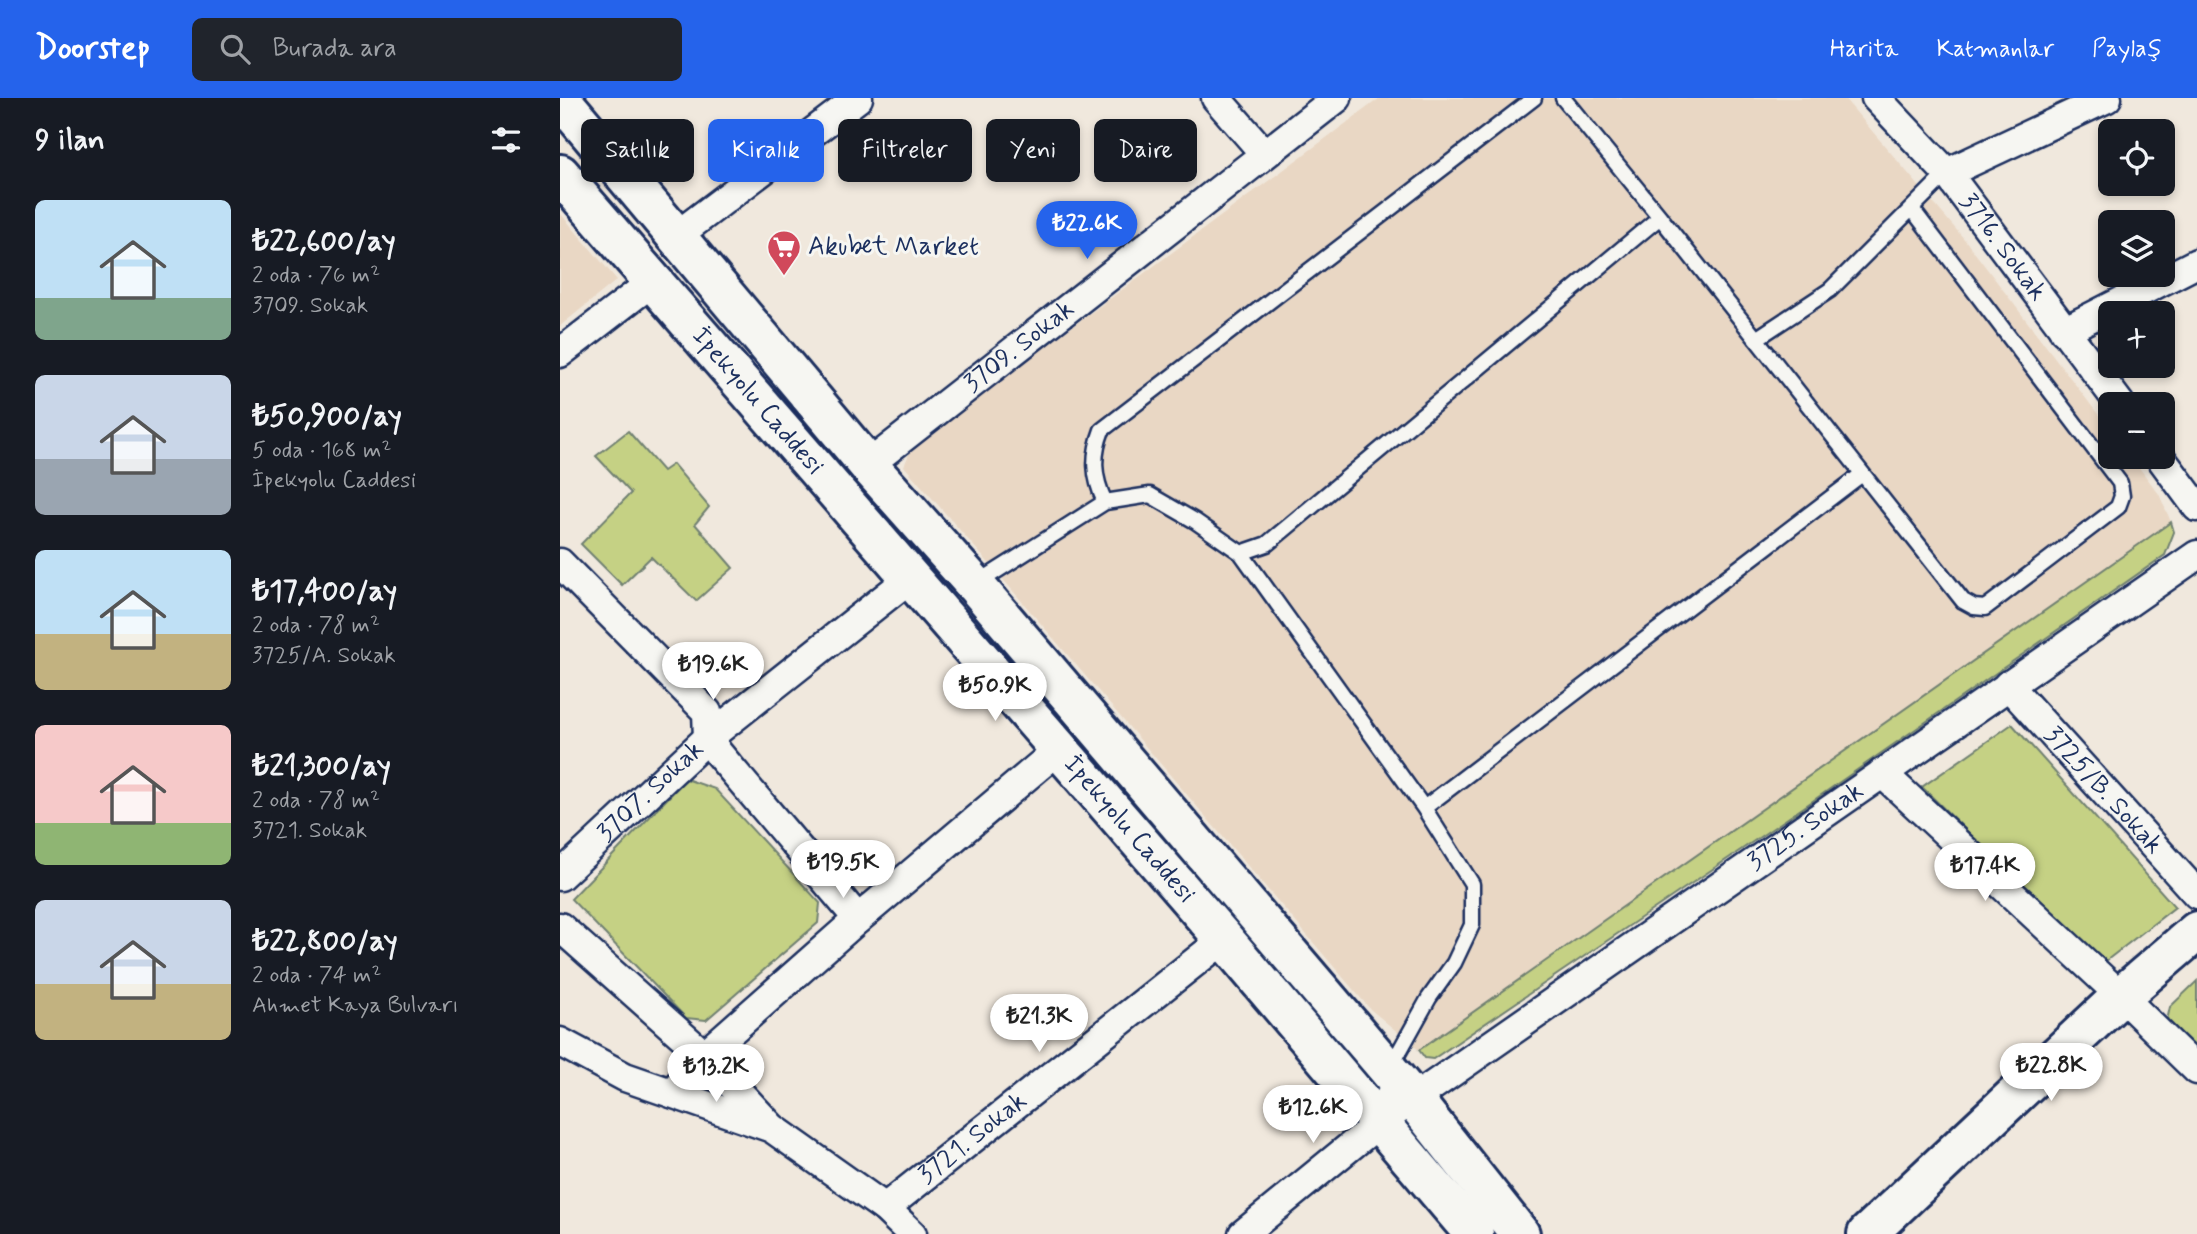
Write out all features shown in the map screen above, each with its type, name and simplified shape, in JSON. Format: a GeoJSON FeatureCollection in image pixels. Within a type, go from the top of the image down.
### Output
{"type":"FeatureCollection","features":[{"type":"Feature","properties":{"kind":"street"},"geometry":{"type":"LineString","coordinates":[[560,98],[868,464],[975,585],[1389,1070],[1520,1234]]}},
{"type":"Feature","properties":{"kind":"street"},"geometry":{"type":"LineString","coordinates":[[675,237],[858,98]]}},
{"type":"Feature","properties":{"kind":"street"},"geometry":{"type":"LineString","coordinates":[[1216,98],[1264,153]]}},
{"type":"Feature","properties":{"kind":"street","name":"3709. Sokak"},"geometry":{"type":"LineString","coordinates":[[868,464],[1337,98]]}},
{"type":"Feature","properties":{"kind":"street","name":"3716. Sokak"},"geometry":{"type":"LineString","coordinates":[[1876,98],[1947,173],[2111,392]]}},
{"type":"Feature","properties":{"kind":"street"},"geometry":{"type":"LineString","coordinates":[[1947,173],[2107,98]]}},
{"type":"Feature","properties":{"kind":"street","name":"İpekyolu Caddesi"},"geometry":{"type":"LineString","coordinates":[[560,174],[1224,939],[1474,1234]]}},
{"type":"Feature","properties":{"kind":"street"},"geometry":{"type":"LineString","coordinates":[[2064,331],[2197,263]]}},
{"type":"Feature","properties":{"kind":"street"},"geometry":{"type":"LineString","coordinates":[[560,353],[652,282]]}},
{"type":"Feature","properties":{"kind":"street"},"geometry":{"type":"LineString","coordinates":[[2169,469],[2197,507]]}},
{"type":"Feature","properties":{"kind":"street","name":"3725. Sokak"},"geometry":{"type":"LineString","coordinates":[[1243,1234],[1379,1123],[2197,555]]}},
{"type":"Feature","properties":{"kind":"street"},"geometry":{"type":"LineString","coordinates":[[560,563],[707,712],[709,738],[718,753],[859,919]]}},
{"type":"Feature","properties":{"kind":"street","name":"3707. Sokak"},"geometry":{"type":"LineString","coordinates":[[560,876],[709,738],[909,578]]}},
{"type":"Feature","properties":{"kind":"street","name":"3725/B. Sokak"},"geometry":{"type":"LineString","coordinates":[[2008,685],[2197,894]]}},
{"type":"Feature","properties":{"kind":"street"},"geometry":{"type":"LineString","coordinates":[[672,1093],[704,1055],[1058,750]]}},
{"type":"Feature","properties":{"kind":"street"},"geometry":{"type":"LineString","coordinates":[[1882,773],[2122,996],[2197,1070]]}},
{"type":"Feature","properties":{"kind":"street"},"geometry":{"type":"LineString","coordinates":[[560,928],[704,1055],[772,1128],[885,1208],[912,1234]]}},
{"type":"Feature","properties":{"kind":"street"},"geometry":{"type":"LineString","coordinates":[[1867,1234],[2122,996],[2197,931]]}},
{"type":"Feature","properties":{"kind":"street","name":"3721. Sokak"},"geometry":{"type":"LineString","coordinates":[[885,1208],[1224,939]]}},
{"type":"Feature","properties":{"kind":"street"},"geometry":{"type":"LineString","coordinates":[[560,1042],[625,1077],[772,1128]]}},
{"type":"Feature","properties":{"kind":"lane"},"geometry":{"type":"LineString","coordinates":[[1105,502],[1095,475],[1094,461],[1102,430],[1534,98]]}},
{"type":"Feature","properties":{"kind":"lane"},"geometry":{"type":"LineString","coordinates":[[1563,98],[1963,601],[1985,608],[2118,507],[2122,496],[2120,483],[1912,209]]}},
{"type":"Feature","properties":{"kind":"lane"},"geometry":{"type":"LineString","coordinates":[[1756,339],[1830,290],[1947,173]]}},
{"type":"Feature","properties":{"kind":"lane"},"geometry":{"type":"LineString","coordinates":[[1241,553],[1267,544],[1660,217]]}},
{"type":"Feature","properties":{"kind":"lane"},"geometry":{"type":"LineString","coordinates":[[1424,808],[1863,474]]}},
{"type":"Feature","properties":{"kind":"lane"},"geometry":{"type":"LineString","coordinates":[[975,585],[1105,502],[1150,495],[1195,521],[1241,553],[1424,808],[1472,884],[1472,925],[1454,963],[1429,998],[1389,1070],[1379,1123]]}},
{"type":"Feature","properties":{"kind":"shaded area"},"geometry":{"type":"Polygon","coordinates":[[[1380,98],[1844,98],[1965,240],[2098,414],[2098,469],[2140,469],[2159,494],[2171,522],[1419,1050],[1370,1009],[904,466],[913,445],[1380,98]]]}},
{"type":"Feature","properties":{"kind":"shaded area"},"geometry":{"type":"Polygon","coordinates":[[[560,213],[617,280],[560,326],[560,213]]]}},
{"type":"Feature","properties":{"kind":"green space"},"geometry":{"type":"Polygon","coordinates":[[[628,431],[663,471],[673,464],[709,507],[695,524],[733,568],[696,601],[651,557],[622,585],[581,544],[631,493],[596,456],[628,431]]]}},
{"type":"Feature","properties":{"kind":"green space"},"geometry":{"type":"Polygon","coordinates":[[[2171,522],[2174,532],[2165,555],[1804,807],[1433,1059],[1425,1058],[1419,1050],[2171,522]]]}},
{"type":"Feature","properties":{"kind":"green space"},"geometry":{"type":"Polygon","coordinates":[[[2012,724],[2175,907],[2102,964],[1922,787],[2012,724]]]}},
{"type":"Feature","properties":{"kind":"green space"},"geometry":{"type":"Polygon","coordinates":[[[686,779],[715,789],[820,903],[818,923],[706,1020],[686,1018],[571,899],[686,779]]]}},
{"type":"Feature","properties":{"kind":"green space"},"geometry":{"type":"Polygon","coordinates":[[[2197,981],[2197,1056],[2166,1025],[2170,1007],[2197,981]]]}},
{"type":"Feature","properties":{"kind":"place","name":"Akubet Market"},"geometry":{"type":"Point","coordinates":[784,277]}}]}
